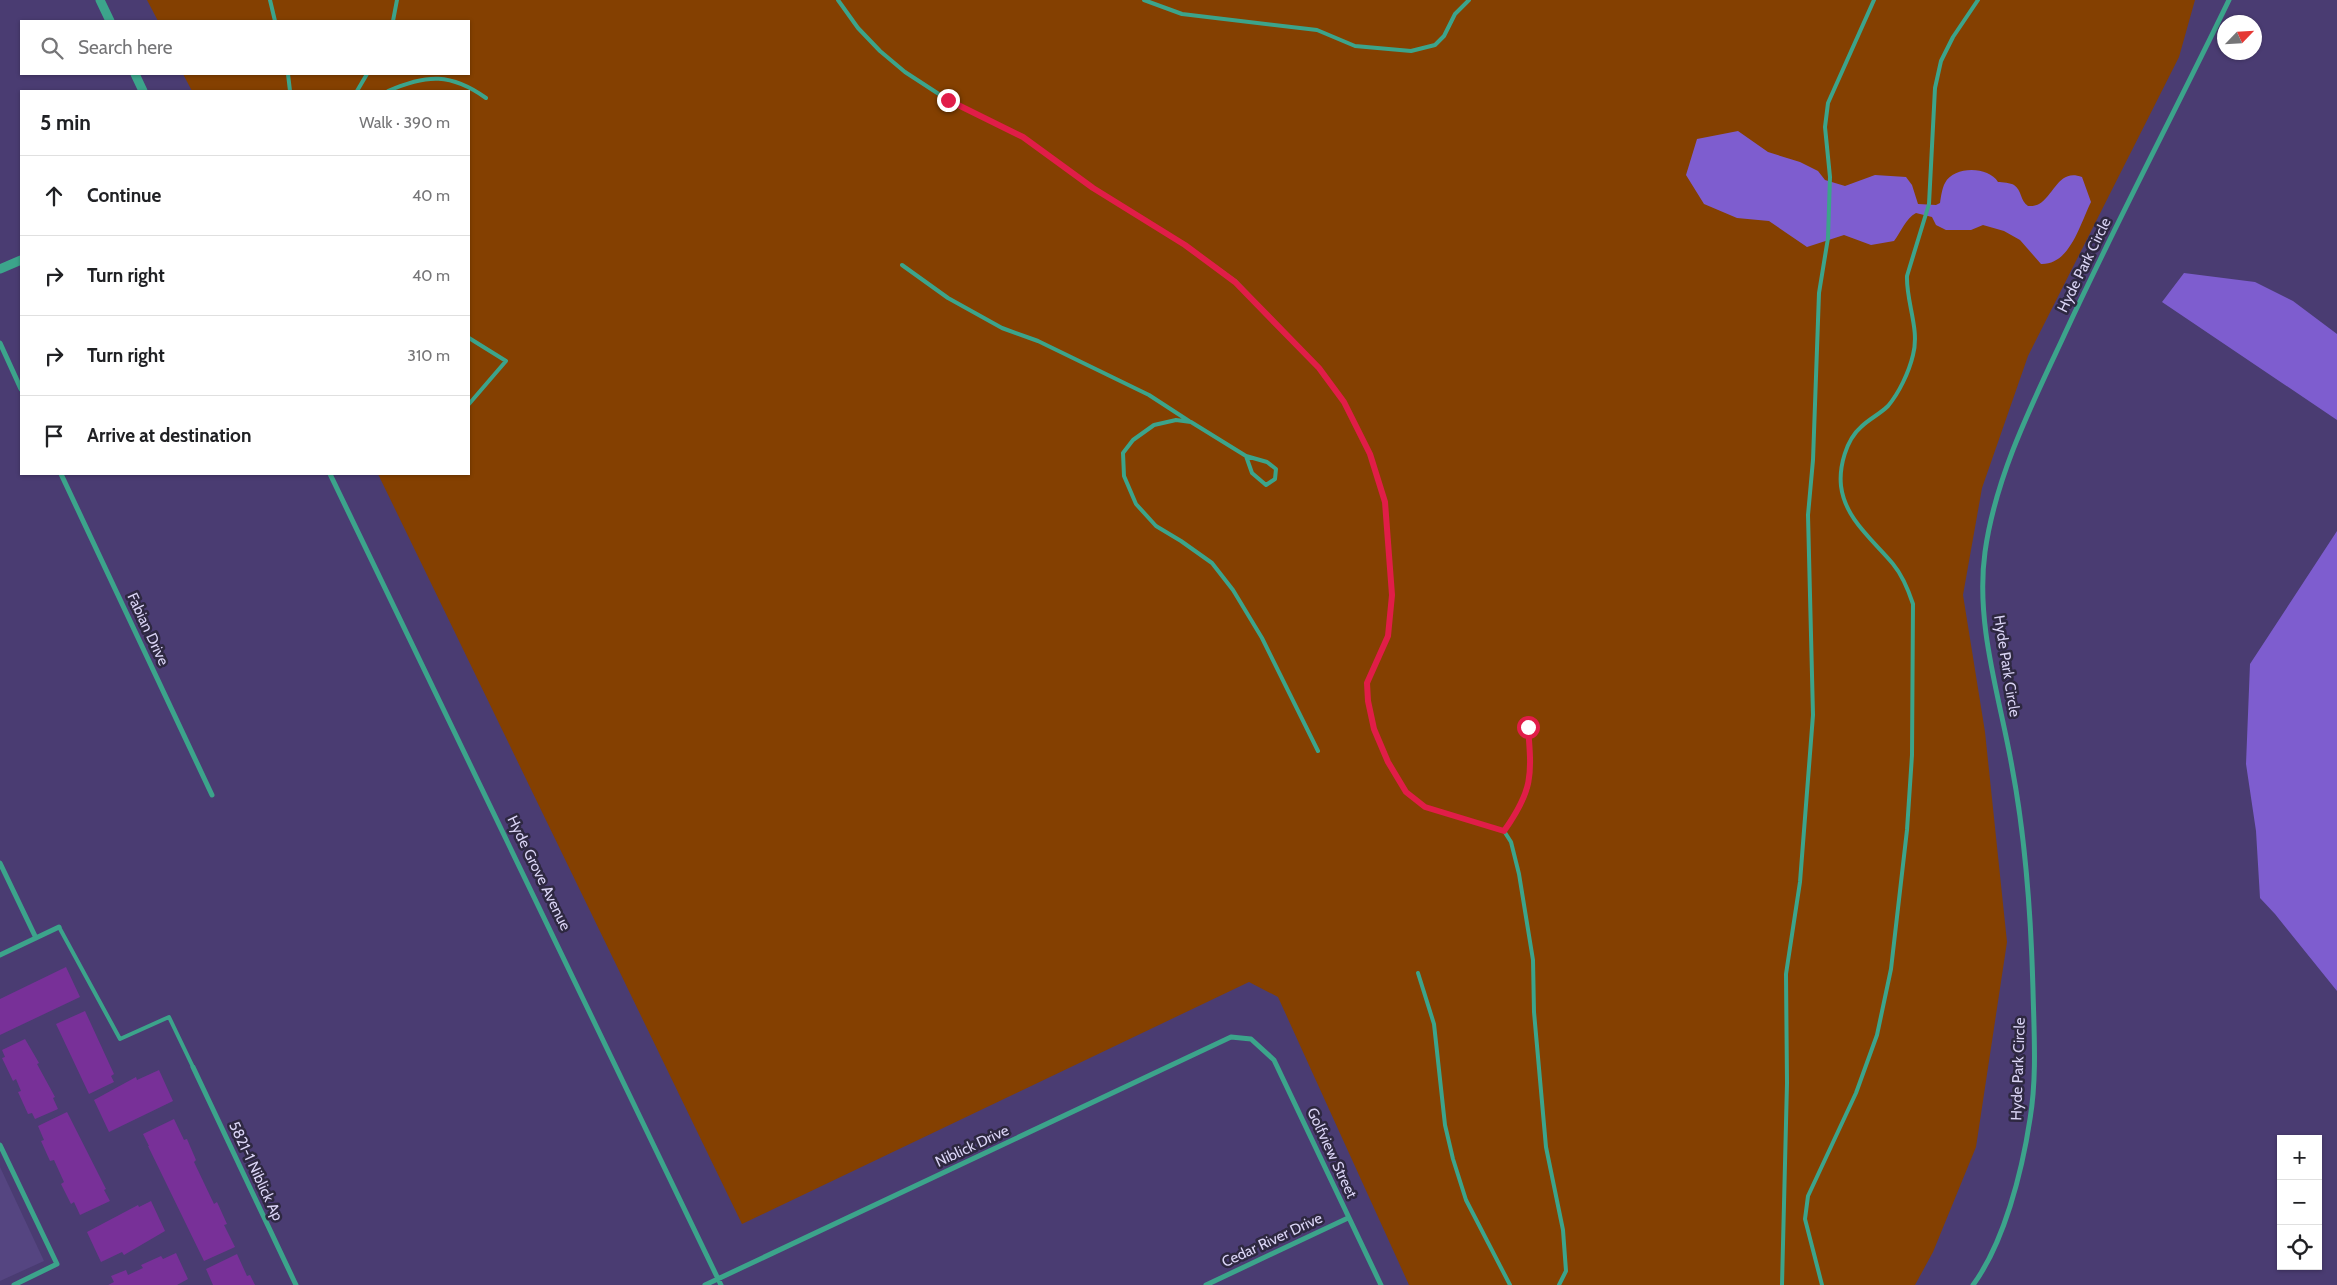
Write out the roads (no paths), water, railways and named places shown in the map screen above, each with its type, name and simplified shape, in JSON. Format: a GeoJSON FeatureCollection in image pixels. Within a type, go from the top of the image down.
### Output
{"type":"FeatureCollection","features":[{"type":"Feature","properties":{"kind":"street"},"geometry":{"type":"LineString","coordinates":[[100,0],[110,20]]}},
{"type":"Feature","properties":{"kind":"street","name":"Hyde Park Circle"},"geometry":{"type":"LineString","coordinates":[[1973,1285],[1996,1247],[2013,1195],[2031,1118],[2035,1056],[2032,918],[2023,827],[1986,631],[1984,555],[1992,514],[2011,458],[2044,379],[2229,0]]}},
{"type":"Feature","properties":{"kind":"street"},"geometry":{"type":"LineString","coordinates":[[135,75],[143,90]]}},
{"type":"Feature","properties":{"kind":"street"},"geometry":{"type":"LineString","coordinates":[[0,269],[20,260]]}},
{"type":"Feature","properties":{"kind":"street"},"geometry":{"type":"LineString","coordinates":[[0,343],[20,387]]}},
{"type":"Feature","properties":{"kind":"street","name":"Fabian Drive"},"geometry":{"type":"LineString","coordinates":[[61,475],[212,795]]}},
{"type":"Feature","properties":{"kind":"street","name":"Hyde Grove Avenue"},"geometry":{"type":"LineString","coordinates":[[330,475],[721,1285]]}},
{"type":"Feature","properties":{"kind":"street"},"geometry":{"type":"LineString","coordinates":[[0,863],[36,938]]}},
{"type":"Feature","properties":{"kind":"street"},"geometry":{"type":"LineString","coordinates":[[0,955],[59,927]]}},
{"type":"Feature","properties":{"kind":"street","name":"Niblick Drive"},"geometry":{"type":"LineString","coordinates":[[705,1285],[1231,1037],[1251,1039]]}},
{"type":"Feature","properties":{"kind":"street","name":"Golfview Street"},"geometry":{"type":"LineString","coordinates":[[1251,1039],[1274,1060],[1381,1285]]}},
{"type":"Feature","properties":{"kind":"street","name":"5821-1 Niblick Ap"},"geometry":{"type":"LineString","coordinates":[[192,1067],[296,1285]]}},
{"type":"Feature","properties":{"kind":"street"},"geometry":{"type":"LineString","coordinates":[[0,1145],[57,1264],[14,1285]]}},
{"type":"Feature","properties":{"kind":"street","name":"Cedar River Drive"},"geometry":{"type":"LineString","coordinates":[[1206,1285],[1348,1218]]}},
{"type":"Feature","properties":{"kind":"lane"},"geometry":{"type":"LineString","coordinates":[[270,0],[275,20]]}},
{"type":"Feature","properties":{"kind":"lane"},"geometry":{"type":"LineString","coordinates":[[393,20],[397,0]]}},
{"type":"Feature","properties":{"kind":"lane"},"geometry":{"type":"LineString","coordinates":[[838,0],[869,40],[905,72],[948,100],[1023,137],[1093,188],[1185,245],[1235,282],[1319,368],[1344,402],[1370,454],[1385,502],[1392,595],[1388,636],[1367,683],[1368,701],[1374,729],[1388,762],[1406,792],[1425,807],[1504,831],[1511,842],[1519,874],[1533,960],[1534,1012],[1546,1147],[1563,1230],[1566,1271],[1559,1285]]}},
{"type":"Feature","properties":{"kind":"lane"},"geometry":{"type":"LineString","coordinates":[[1144,0],[1182,14],[1317,30],[1355,46],[1411,51],[1435,45],[1444,36],[1455,14],[1469,0]]}},
{"type":"Feature","properties":{"kind":"lane"},"geometry":{"type":"LineString","coordinates":[[1782,1285],[1787,1083],[1786,974],[1800,882],[1813,715],[1808,515],[1813,460],[1819,293],[1828,238],[1830,177],[1825,127],[1828,103],[1874,0]]}},
{"type":"Feature","properties":{"kind":"lane"},"geometry":{"type":"LineString","coordinates":[[1822,1285],[1805,1219],[1808,1196],[1856,1093],[1877,1035],[1891,969],[1907,830],[1912,755],[1913,604],[1907,584],[1893,564],[1866,536],[1851,514],[1841,488],[1841,465],[1859,428],[1887,407],[1898,392],[1914,354],[1914,329],[1907,288],[1907,276],[1929,204],[1936,88],[1941,61],[1953,37],[1978,0]]}},
{"type":"Feature","properties":{"kind":"lane"},"geometry":{"type":"LineString","coordinates":[[288,75],[290,90]]}},
{"type":"Feature","properties":{"kind":"lane"},"geometry":{"type":"LineString","coordinates":[[359,90],[366,75]]}},
{"type":"Feature","properties":{"kind":"lane"},"geometry":{"type":"LineString","coordinates":[[390,90],[411,81],[443,78],[468,85],[486,98]]}},
{"type":"Feature","properties":{"kind":"lane"},"geometry":{"type":"LineString","coordinates":[[902,266],[948,298],[1002,328],[1038,341],[1149,395],[1246,456],[1267,462],[1276,469],[1276,479],[1266,485],[1252,473],[1246,456]]}},
{"type":"Feature","properties":{"kind":"lane"},"geometry":{"type":"LineString","coordinates":[[470,339],[506,361],[470,403]]}},
{"type":"Feature","properties":{"kind":"lane"},"geometry":{"type":"LineString","coordinates":[[1191,422],[1176,420],[1154,425],[1133,440],[1123,453],[1124,476],[1136,504],[1156,526],[1212,563],[1233,590],[1262,638],[1318,751]]}},
{"type":"Feature","properties":{"kind":"lane"},"geometry":{"type":"LineString","coordinates":[[1504,831],[1528,791],[1532,770],[1528,727]]}},
{"type":"Feature","properties":{"kind":"lane"},"geometry":{"type":"LineString","coordinates":[[59,927],[120,1039],[169,1017],[192,1067]]}},
{"type":"Feature","properties":{"kind":"lane"},"geometry":{"type":"LineString","coordinates":[[1418,973],[1434,1024],[1445,1125],[1453,1159],[1466,1200],[1510,1285]]}}]}
